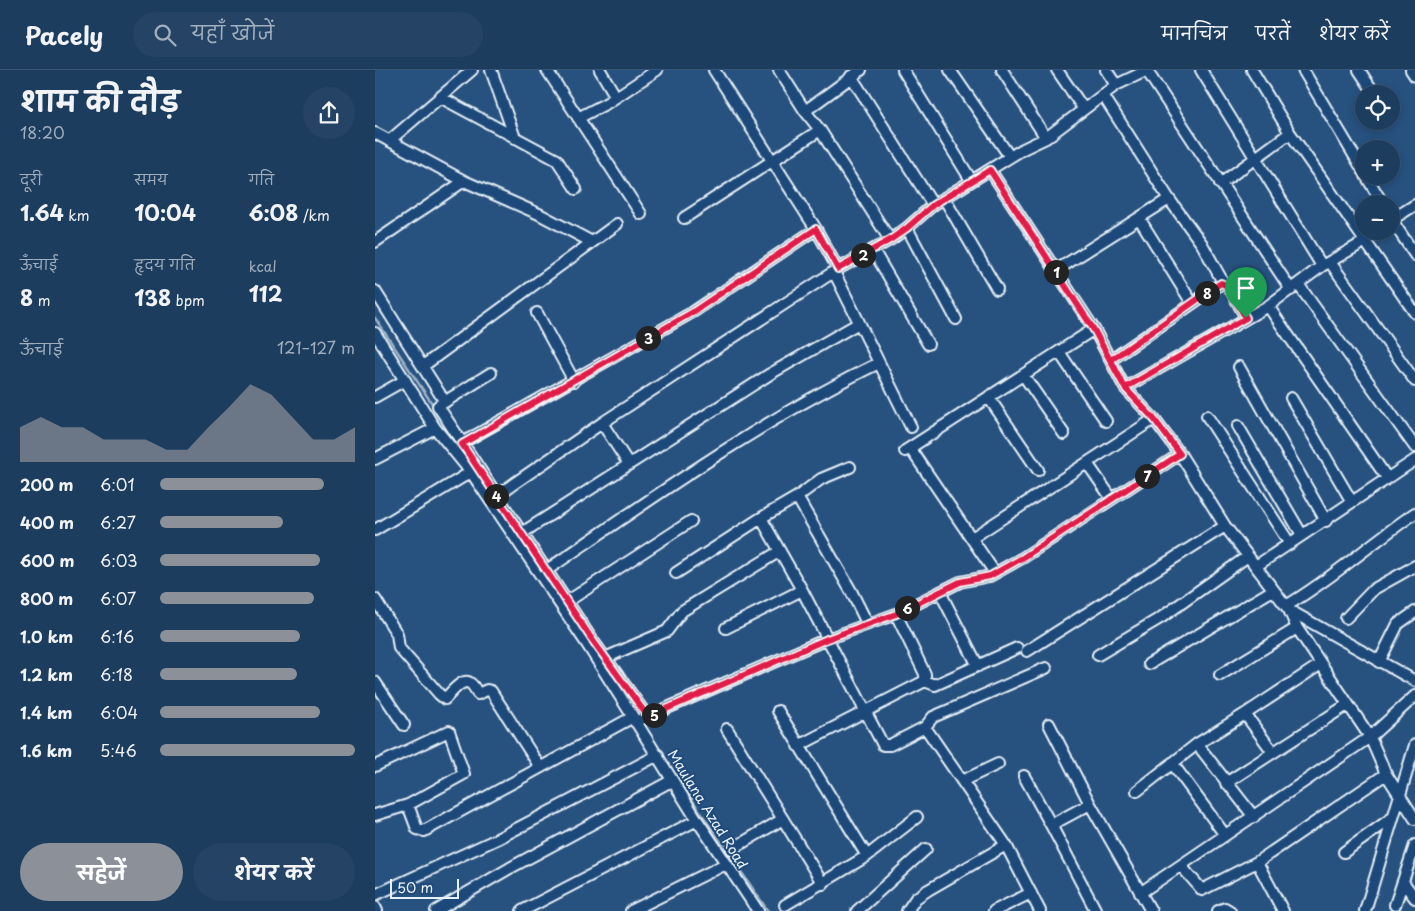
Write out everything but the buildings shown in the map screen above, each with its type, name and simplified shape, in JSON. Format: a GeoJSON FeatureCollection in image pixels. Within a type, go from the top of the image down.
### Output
{"type":"FeatureCollection","features":[{"type":"Feature","properties":{"kind":"street"},"geometry":{"type":"LineString","coordinates":[[389,141],[472,70]]}},
{"type":"Feature","properties":{"kind":"street"},"geometry":{"type":"LineString","coordinates":[[491,70],[515,138]]}},
{"type":"Feature","properties":{"kind":"street"},"geometry":{"type":"LineString","coordinates":[[547,70],[641,214]]}},
{"type":"Feature","properties":{"kind":"street"},"geometry":{"type":"LineString","coordinates":[[600,70],[616,97]]}},
{"type":"Feature","properties":{"kind":"street"},"geometry":{"type":"LineString","coordinates":[[714,70],[816,229],[859,323],[911,426]]}},
{"type":"Feature","properties":{"kind":"street"},"geometry":{"type":"LineString","coordinates":[[805,111],[861,70]]}},
{"type":"Feature","properties":{"kind":"street"},"geometry":{"type":"LineString","coordinates":[[903,70],[971,180]]}},
{"type":"Feature","properties":{"kind":"street"},"geometry":{"type":"LineString","coordinates":[[950,70],[1010,157]]}},
{"type":"Feature","properties":{"kind":"street"},"geometry":{"type":"LineString","coordinates":[[1002,70],[1046,138]]}},
{"type":"Feature","properties":{"kind":"street"},"geometry":{"type":"LineString","coordinates":[[1057,70],[1083,108]]}},
{"type":"Feature","properties":{"kind":"street"},"geometry":{"type":"LineString","coordinates":[[1106,70],[1116,85]]}},
{"type":"Feature","properties":{"kind":"street"},"geometry":{"type":"LineString","coordinates":[[496,496],[602,423],[836,270],[890,240],[933,205],[971,180],[1046,138],[1083,108],[1116,85],[1148,70],[1220,184],[1415,447]]}},
{"type":"Feature","properties":{"kind":"street"},"geometry":{"type":"LineString","coordinates":[[1201,70],[1326,264],[1415,381]]}},
{"type":"Feature","properties":{"kind":"street"},"geometry":{"type":"LineString","coordinates":[[1252,70],[1289,133],[1415,313]]}},
{"type":"Feature","properties":{"kind":"street"},"geometry":{"type":"LineString","coordinates":[[1303,70],[1355,157]]}},
{"type":"Feature","properties":{"kind":"street"},"geometry":{"type":"LineString","coordinates":[[1359,70],[1369,85]]}},
{"type":"Feature","properties":{"kind":"street"},"geometry":{"type":"LineString","coordinates":[[1411,70],[1415,76]]}},
{"type":"Feature","properties":{"kind":"street"},"geometry":{"type":"LineString","coordinates":[[578,118],[616,97],[655,71]]}},
{"type":"Feature","properties":{"kind":"street"},"geometry":{"type":"LineString","coordinates":[[781,71],[805,111],[820,130],[890,240]]}},
{"type":"Feature","properties":{"kind":"street"},"geometry":{"type":"LineString","coordinates":[[851,76],[933,205]]}},
{"type":"Feature","properties":{"kind":"street"},"geometry":{"type":"LineString","coordinates":[[1103,95],[1169,199],[1202,244],[1224,284],[1228,286],[1246,318]]}},
{"type":"Feature","properties":{"kind":"street"},"geometry":{"type":"LineString","coordinates":[[440,97],[557,160],[576,189]]}},
{"type":"Feature","properties":{"kind":"street"},"geometry":{"type":"LineString","coordinates":[[684,218],[820,130]]}},
{"type":"Feature","properties":{"kind":"street"},"geometry":{"type":"LineString","coordinates":[[375,133],[464,180],[539,214],[591,242]]}},
{"type":"Feature","properties":{"kind":"street"},"geometry":{"type":"LineString","coordinates":[[1220,184],[1289,133]]}},
{"type":"Feature","properties":{"kind":"street"},"geometry":{"type":"LineString","coordinates":[[990,170],[1094,330],[1125,388],[1154,419],[1180,454],[1225,526],[1288,608],[1297,628],[1370,737],[1386,774],[1415,819]]}},
{"type":"Feature","properties":{"kind":"street"},"geometry":{"type":"LineString","coordinates":[[375,242],[464,180]]}},
{"type":"Feature","properties":{"kind":"street"},"geometry":{"type":"LineString","coordinates":[[944,198],[997,289]]}},
{"type":"Feature","properties":{"kind":"street"},"geometry":{"type":"LineString","coordinates":[[1055,271],[1169,199]]}},
{"type":"Feature","properties":{"kind":"street"},"geometry":{"type":"LineString","coordinates":[[1400,214],[1415,204]]}},
{"type":"Feature","properties":{"kind":"street"},"geometry":{"type":"LineString","coordinates":[[1139,218],[1192,303]]}},
{"type":"Feature","properties":{"kind":"street"},"geometry":{"type":"LineString","coordinates":[[423,366],[617,224]]}},
{"type":"Feature","properties":{"kind":"street"},"geometry":{"type":"LineString","coordinates":[[907,228],[956,319]]}},
{"type":"Feature","properties":{"kind":"street"},"geometry":{"type":"LineString","coordinates":[[462,444],[693,312],[816,229]]}},
{"type":"Feature","properties":{"kind":"street"},"geometry":{"type":"LineString","coordinates":[[1400,233],[1415,255]]}},
{"type":"Feature","properties":{"kind":"street"},"geometry":{"type":"LineString","coordinates":[[1125,388],[1268,306],[1326,264],[1366,240]]}},
{"type":"Feature","properties":{"kind":"street"},"geometry":{"type":"LineString","coordinates":[[873,250],[928,344]]}},
{"type":"Feature","properties":{"kind":"street"},"geometry":{"type":"LineString","coordinates":[[1111,360],[1219,284],[1224,284]]}},
{"type":"Feature","properties":{"kind":"street"},"geometry":{"type":"LineString","coordinates":[[375,291],[445,402]]}},
{"type":"Feature","properties":{"kind":"street"},"geometry":{"type":"LineString","coordinates":[[1268,306],[1387,478]]}},
{"type":"Feature","properties":{"kind":"street"},"geometry":{"type":"LineString","coordinates":[[537,313],[574,381]]}},
{"type":"Feature","properties":{"kind":"street"},"geometry":{"type":"LineString","coordinates":[[522,533],[770,374],[859,323]]}},
{"type":"Feature","properties":{"kind":"street"},"geometry":{"type":"LineString","coordinates":[[995,573],[908,449],[1094,330]]}},
{"type":"Feature","properties":{"kind":"street"},"geometry":{"type":"LineString","coordinates":[[375,333],[435,428],[471,472],[640,719]]}},
{"type":"Feature","properties":{"kind":"street"},"geometry":{"type":"LineString","coordinates":[[1059,352],[1105,421]]}},
{"type":"Feature","properties":{"kind":"street"},"geometry":{"type":"LineString","coordinates":[[547,570],[698,467],[821,391],[879,363]]}},
{"type":"Feature","properties":{"kind":"street"},"geometry":{"type":"LineString","coordinates":[[1239,366],[1326,521]]}},
{"type":"Feature","properties":{"kind":"street"},"geometry":{"type":"LineString","coordinates":[[491,372],[438,406],[605,658],[640,719]]}},
{"type":"Feature","properties":{"kind":"street"},"geometry":{"type":"LineString","coordinates":[[1023,376],[1064,434]]}},
{"type":"Feature","properties":{"kind":"street"},"geometry":{"type":"LineString","coordinates":[[375,396],[405,380]]}},
{"type":"Feature","properties":{"kind":"street"},"geometry":{"type":"LineString","coordinates":[[989,398],[1038,470]]}},
{"type":"Feature","properties":{"kind":"street"},"geometry":{"type":"LineString","coordinates":[[1291,398],[1352,502]]}},
{"type":"Feature","properties":{"kind":"street"},"geometry":{"type":"LineString","coordinates":[[1207,416],[1290,544]]}},
{"type":"Feature","properties":{"kind":"street"},"geometry":{"type":"LineString","coordinates":[[972,538],[1154,419]]}},
{"type":"Feature","properties":{"kind":"street"},"geometry":{"type":"LineString","coordinates":[[602,423],[628,464]]}},
{"type":"Feature","properties":{"kind":"street"},"geometry":{"type":"LineString","coordinates":[[1238,426],[1302,536]]}},
{"type":"Feature","properties":{"kind":"street"},"geometry":{"type":"LineString","coordinates":[[375,459],[435,428]]}},
{"type":"Feature","properties":{"kind":"street"},"geometry":{"type":"LineString","coordinates":[[408,805],[417,830],[424,831],[540,767],[640,719],[827,639],[896,614],[968,579],[983,578],[995,573],[1024,557],[1180,454]]}},
{"type":"Feature","properties":{"kind":"street"},"geometry":{"type":"LineString","coordinates":[[1256,566],[1415,460]]}},
{"type":"Feature","properties":{"kind":"street"},"geometry":{"type":"LineString","coordinates":[[1087,463],[1112,499]]}},
{"type":"Feature","properties":{"kind":"street"},"geometry":{"type":"LineString","coordinates":[[676,573],[797,497],[821,479],[850,467]]}},
{"type":"Feature","properties":{"kind":"street"},"geometry":{"type":"LineString","coordinates":[[375,530],[471,472]]}},
{"type":"Feature","properties":{"kind":"street"},"geometry":{"type":"LineString","coordinates":[[797,497],[867,623]]}},
{"type":"Feature","properties":{"kind":"street"},"geometry":{"type":"LineString","coordinates":[[1288,608],[1362,550],[1415,513]]}},
{"type":"Feature","properties":{"kind":"street"},"geometry":{"type":"LineString","coordinates":[[761,518],[802,590],[883,745],[890,745],[925,726],[933,716],[1046,668]]}},
{"type":"Feature","properties":{"kind":"street"},"geometry":{"type":"LineString","coordinates":[[568,601],[691,521]]}},
{"type":"Feature","properties":{"kind":"street"},"geometry":{"type":"LineString","coordinates":[[1027,651],[1225,526]]}},
{"type":"Feature","properties":{"kind":"street"},"geometry":{"type":"LineString","coordinates":[[605,658],[667,631],[682,611],[780,552]]}},
{"type":"Feature","properties":{"kind":"street"},"geometry":{"type":"LineString","coordinates":[[1098,655],[1162,617],[1249,556]]}},
{"type":"Feature","properties":{"kind":"street"},"geometry":{"type":"LineString","coordinates":[[1346,618],[1374,589],[1415,566]]}},
{"type":"Feature","properties":{"kind":"street"},"geometry":{"type":"LineString","coordinates":[[726,628],[802,590]]}},
{"type":"Feature","properties":{"kind":"street"},"geometry":{"type":"LineString","coordinates":[[1149,664],[1273,590]]}},
{"type":"Feature","properties":{"kind":"street"},"geometry":{"type":"LineString","coordinates":[[939,592],[978,666]]}},
{"type":"Feature","properties":{"kind":"street"},"geometry":{"type":"LineString","coordinates":[[375,599],[397,634],[399,648],[439,694],[445,700],[462,682],[471,683],[478,694],[487,690],[491,691],[540,767]]}},
{"type":"Feature","properties":{"kind":"street"},"geometry":{"type":"LineString","coordinates":[[1288,608],[1415,682]]}},
{"type":"Feature","properties":{"kind":"street"},"geometry":{"type":"LineString","coordinates":[[1379,662],[1398,624],[1415,612]]}},
{"type":"Feature","properties":{"kind":"street"},"geometry":{"type":"LineString","coordinates":[[896,614],[925,674],[925,680]]}},
{"type":"Feature","properties":{"kind":"street"},"geometry":{"type":"LineString","coordinates":[[1220,676],[1297,628]]}},
{"type":"Feature","properties":{"kind":"street"},"geometry":{"type":"LineString","coordinates":[[925,680],[935,685],[1017,648]]}},
{"type":"Feature","properties":{"kind":"street"},"geometry":{"type":"LineString","coordinates":[[1137,791],[1197,744],[1321,664]]}},
{"type":"Feature","properties":{"kind":"street"},"geometry":{"type":"LineString","coordinates":[[798,746],[925,680]]}},
{"type":"Feature","properties":{"kind":"street"},"geometry":{"type":"LineString","coordinates":[[375,682],[404,725]]}},
{"type":"Feature","properties":{"kind":"street"},"geometry":{"type":"LineString","coordinates":[[1140,893],[1182,867],[1225,835],[1254,818],[1370,737],[1415,696]]}},
{"type":"Feature","properties":{"kind":"street"},"geometry":{"type":"LineString","coordinates":[[1226,783],[1347,705]]}},
{"type":"Feature","properties":{"kind":"street"},"geometry":{"type":"LineString","coordinates":[[778,710],[798,746],[867,856]]}},
{"type":"Feature","properties":{"kind":"street"},"geometry":{"type":"LineString","coordinates":[[1245,714],[1273,752]]}},
{"type":"Feature","properties":{"kind":"street","name":"Maulana Azad Road"},"geometry":{"type":"LineString","coordinates":[[640,719],[671,781],[758,911]]}},
{"type":"Feature","properties":{"kind":"street"},"geometry":{"type":"LineString","coordinates":[[1049,724],[1090,804],[1151,911]]}},
{"type":"Feature","properties":{"kind":"street"},"geometry":{"type":"LineString","coordinates":[[925,726],[1006,845],[1040,911]]}},
{"type":"Feature","properties":{"kind":"street"},"geometry":{"type":"LineString","coordinates":[[727,730],[823,884]]}},
{"type":"Feature","properties":{"kind":"street"},"geometry":{"type":"LineString","coordinates":[[375,766],[449,731],[464,774],[408,805],[375,815]]}},
{"type":"Feature","properties":{"kind":"street"},"geometry":{"type":"LineString","coordinates":[[1197,744],[1254,818]]}},
{"type":"Feature","properties":{"kind":"street"},"geometry":{"type":"LineString","coordinates":[[1365,911],[1415,745]]}},
{"type":"Feature","properties":{"kind":"street"},"geometry":{"type":"LineString","coordinates":[[375,895],[497,839],[658,755]]}},
{"type":"Feature","properties":{"kind":"street"},"geometry":{"type":"LineString","coordinates":[[1172,763],[1225,835]]}},
{"type":"Feature","properties":{"kind":"street"},"geometry":{"type":"LineString","coordinates":[[963,781],[998,764]]}},
{"type":"Feature","properties":{"kind":"street"},"geometry":{"type":"LineString","coordinates":[[1182,867],[1201,890],[1257,862],[1386,774]]}},
{"type":"Feature","properties":{"kind":"street"},"geometry":{"type":"LineString","coordinates":[[1024,776],[1096,911]]}},
{"type":"Feature","properties":{"kind":"street"},"geometry":{"type":"LineString","coordinates":[[436,911],[510,868],[671,781]]}},
{"type":"Feature","properties":{"kind":"street"},"geometry":{"type":"LineString","coordinates":[[1051,825],[1090,804]]}},
{"type":"Feature","properties":{"kind":"street"},"geometry":{"type":"LineString","coordinates":[[785,906],[867,856],[917,817]]}},
{"type":"Feature","properties":{"kind":"street"},"geometry":{"type":"LineString","coordinates":[[1344,852],[1392,818]]}},
{"type":"Feature","properties":{"kind":"street"},"geometry":{"type":"LineString","coordinates":[[732,849],[783,819]]}},
{"type":"Feature","properties":{"kind":"street"},"geometry":{"type":"LineString","coordinates":[[522,911],[697,820]]}},
{"type":"Feature","properties":{"kind":"street"},"geometry":{"type":"LineString","coordinates":[[907,911],[909,906],[922,894],[1006,845]]}},
{"type":"Feature","properties":{"kind":"street"},"geometry":{"type":"LineString","coordinates":[[1395,904],[1415,845]]}},
{"type":"Feature","properties":{"kind":"street"},"geometry":{"type":"LineString","coordinates":[[857,911],[926,849]]}},
{"type":"Feature","properties":{"kind":"street"},"geometry":{"type":"LineString","coordinates":[[1257,862],[1283,911]]}},
{"type":"Feature","properties":{"kind":"street"},"geometry":{"type":"LineString","coordinates":[[631,911],[726,864]]}},
{"type":"Feature","properties":{"kind":"street"},"geometry":{"type":"LineString","coordinates":[[1403,882],[1415,898]]}},
{"type":"Feature","properties":{"kind":"street"},"geometry":{"type":"LineString","coordinates":[[994,911],[1031,893]]}},
{"type":"Feature","properties":{"kind":"street"},"geometry":{"type":"LineString","coordinates":[[375,907],[377,911]]}},
{"type":"Feature","properties":{"kind":"street"},"geometry":{"type":"LineString","coordinates":[[1218,911],[1225,908],[1230,911]]}},
{"type":"Feature","properties":{"kind":"waterway"},"geometry":{"type":"LineString","coordinates":[[375,318],[435,408]]}},
{"type":"Feature","properties":{"kind":"waterway"},"geometry":{"type":"LineString","coordinates":[[669,766],[768,911]]}},
{"type":"Feature","properties":{"kind":"route"},"geometry":{"type":"LineString","coordinates":[[1246,318],[1125,388],[1094,330],[990,170],[933,205],[890,240],[838,269],[816,229],[693,312],[462,444],[591,638],[648,717],[827,639],[896,614],[960,582],[990,576],[1024,557],[1180,454],[1154,419],[1125,388],[1111,360],[1221,283],[1228,286],[1246,318]]}}]}
